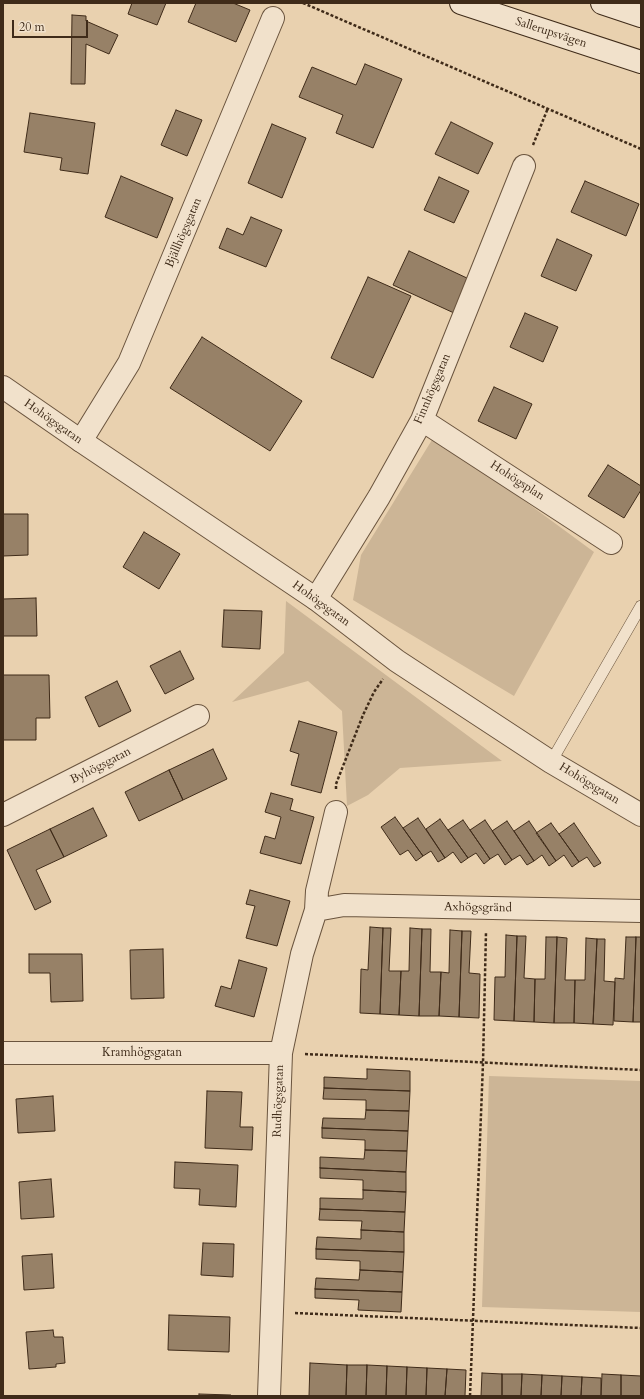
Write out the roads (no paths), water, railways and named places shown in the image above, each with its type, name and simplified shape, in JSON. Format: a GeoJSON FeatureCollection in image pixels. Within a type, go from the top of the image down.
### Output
{"type":"FeatureCollection","features":[{"type":"Feature","properties":{"kind":"street","name":"Sallerupsvägen"},"geometry":{"type":"LineString","coordinates":[[461,3],[641,62]]}},
{"type":"Feature","properties":{"kind":"street"},"geometry":{"type":"LineString","coordinates":[[602,3],[641,16]]}},
{"type":"Feature","properties":{"kind":"street","name":"Bjällhögsgatan"},"geometry":{"type":"LineString","coordinates":[[80,441],[129,363],[273,18]]}},
{"type":"Feature","properties":{"kind":"street","name":"Finnhögsgatan"},"geometry":{"type":"LineString","coordinates":[[316,599],[379,497],[422,420],[524,166]]}},
{"type":"Feature","properties":{"kind":"street","name":"Hohögsgatan"},"geometry":{"type":"LineString","coordinates":[[3,387],[80,441],[316,599],[397,660],[551,762],[641,815]]}},
{"type":"Feature","properties":{"kind":"street","name":"Hohögsplan"},"geometry":{"type":"LineString","coordinates":[[422,420],[611,543]]}},
{"type":"Feature","properties":{"kind":"street","name":"Byhögsgatan"},"geometry":{"type":"LineString","coordinates":[[3,815],[198,716]]}},
{"type":"Feature","properties":{"kind":"street","name":"Rudhögsgatan"},"geometry":{"type":"LineString","coordinates":[[269,1396],[281,1053],[302,954],[316,910],[317,891],[336,812]]}},
{"type":"Feature","properties":{"kind":"street","name":"Axhögsgränd"},"geometry":{"type":"LineString","coordinates":[[316,910],[344,904],[641,911]]}},
{"type":"Feature","properties":{"kind":"street","name":"Kramhögsgatan"},"geometry":{"type":"LineString","coordinates":[[3,1053],[281,1053]]}},
{"type":"Feature","properties":{"kind":"lane"},"geometry":{"type":"LineString","coordinates":[[551,762],[641,606]]}}]}
